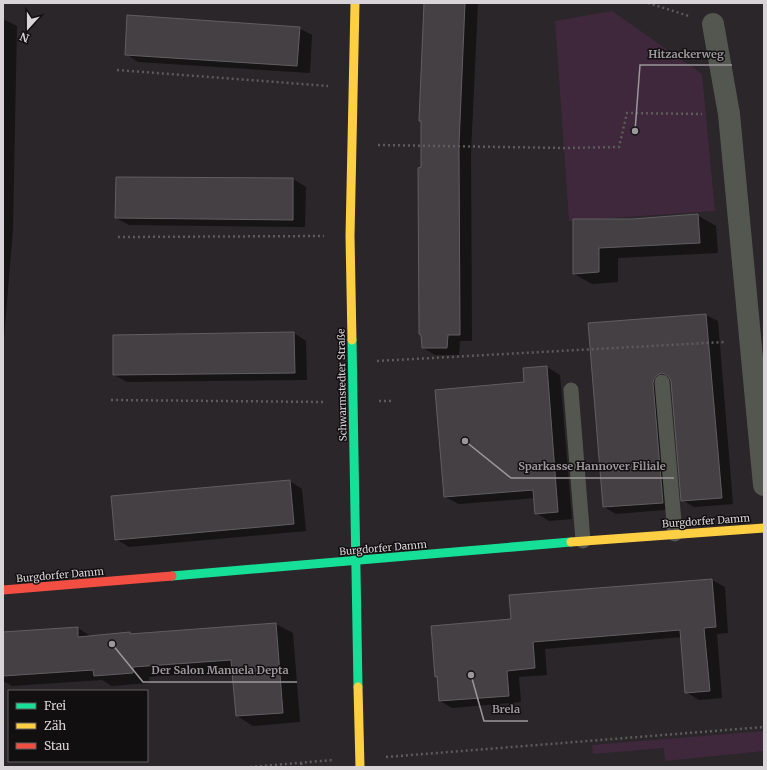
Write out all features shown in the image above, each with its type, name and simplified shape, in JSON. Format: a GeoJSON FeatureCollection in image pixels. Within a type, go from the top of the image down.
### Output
{"type":"FeatureCollection","features":[{"type":"Feature","properties":{"kind":"street","name":"Schwarmstedter Straße"},"geometry":{"type":"LineString","coordinates":[[355,3],[350,236],[360,763]]}},
{"type":"Feature","properties":{"kind":"street"},"geometry":{"type":"LineString","coordinates":[[713,24],[729,114],[764,485]]}},
{"type":"Feature","properties":{"kind":"street","name":"Burgdorfer Damm"},"geometry":{"type":"LineString","coordinates":[[3,590],[583,541],[764,528]]}},
{"type":"Feature","properties":{"kind":"lane"},"geometry":{"type":"LineString","coordinates":[[662,382],[675,534]]}},
{"type":"Feature","properties":{"kind":"lane"},"geometry":{"type":"LineString","coordinates":[[571,390],[583,541]]}},
{"type":"Feature","properties":{"kind":"path"},"geometry":{"type":"LineString","coordinates":[[648,3],[713,24]]}},
{"type":"Feature","properties":{"kind":"path"},"geometry":{"type":"LineString","coordinates":[[117,70],[352,88]]}},
{"type":"Feature","properties":{"kind":"path"},"geometry":{"type":"LineString","coordinates":[[351,144],[564,148],[619,147],[627,113],[729,114]]}},
{"type":"Feature","properties":{"kind":"path"},"geometry":{"type":"LineString","coordinates":[[118,237],[350,236]]}},
{"type":"Feature","properties":{"kind":"path"},"geometry":{"type":"LineString","coordinates":[[352,362],[750,341]]}},
{"type":"Feature","properties":{"kind":"path"},"geometry":{"type":"LineString","coordinates":[[111,400],[353,402]]}},
{"type":"Feature","properties":{"kind":"path"},"geometry":{"type":"LineString","coordinates":[[250,767],[301,763],[360,763],[411,756],[764,727]]}},
{"type":"Feature","properties":{"kind":"path"},"geometry":{"type":"LineString","coordinates":[[301,763],[302,767]]}},
{"type":"Feature","properties":{"kind":"shaded area"},"geometry":{"type":"Polygon","coordinates":[[[612,11],[702,74],[715,211],[569,221],[555,21],[612,11]]]}},
{"type":"Feature","properties":{"kind":"shaded area"},"geometry":{"type":"Polygon","coordinates":[[[764,731],[764,751],[665,761],[664,748],[593,754],[592,745],[764,731]]]}},
{"type":"Feature","properties":{"kind":"building"},"geometry":{"type":"Polygon","coordinates":[[[424,3],[465,3],[459,145],[460,335],[448,335],[447,348],[422,348],[421,335],[419,334],[418,168],[421,167],[421,121],[419,121],[424,3]]]}},
{"type":"Feature","properties":{"kind":"building"},"geometry":{"type":"Polygon","coordinates":[[[127,15],[300,27],[297,66],[125,55],[127,15]]]}},
{"type":"Feature","properties":{"kind":"building"},"geometry":{"type":"Polygon","coordinates":[[[116,177],[293,178],[293,220],[115,218],[116,177]]]}},
{"type":"Feature","properties":{"kind":"building"},"geometry":{"type":"Polygon","coordinates":[[[698,214],[700,243],[599,248],[599,272],[573,274],[573,219],[632,219],[698,214]]]}},
{"type":"Feature","properties":{"kind":"building"},"geometry":{"type":"Polygon","coordinates":[[[706,314],[722,498],[681,501],[671,381],[669,377],[662,373],[657,375],[653,383],[663,503],[603,507],[588,323],[706,314]]]}},
{"type":"Feature","properties":{"kind":"building"},"geometry":{"type":"Polygon","coordinates":[[[294,332],[295,373],[113,375],[113,335],[294,332]]]}},
{"type":"Feature","properties":{"kind":"building"},"geometry":{"type":"Polygon","coordinates":[[[547,366],[558,512],[535,514],[533,490],[444,497],[435,390],[524,382],[523,368],[547,366]]]}},
{"type":"Feature","properties":{"kind":"building"},"geometry":{"type":"Polygon","coordinates":[[[290,480],[294,524],[115,540],[111,496],[290,480]]]}},
{"type":"Feature","properties":{"kind":"building"},"geometry":{"type":"Polygon","coordinates":[[[712,579],[716,627],[704,628],[710,691],[685,693],[680,630],[533,642],[535,668],[507,671],[509,696],[439,701],[437,676],[435,677],[431,626],[511,619],[509,595],[712,579]]]}},
{"type":"Feature","properties":{"kind":"building"},"geometry":{"type":"Polygon","coordinates":[[[276,623],[283,713],[236,716],[231,660],[133,667],[133,673],[94,676],[93,670],[3,676],[3,632],[78,627],[78,637],[130,632],[130,634],[276,623]]]}},
{"type":"Feature","properties":{"kind":"traffic: fast"},"geometry":{"type":"LineString","coordinates":[[352,340],[358,687]]}},
{"type":"Feature","properties":{"kind":"traffic: fast"},"geometry":{"type":"LineString","coordinates":[[172,576],[571,542]]}},
{"type":"Feature","properties":{"kind":"traffic: slow"},"geometry":{"type":"LineString","coordinates":[[352,340],[350,236],[355,3]]}},
{"type":"Feature","properties":{"kind":"traffic: slow"},"geometry":{"type":"LineString","coordinates":[[571,542],[764,528]]}},
{"type":"Feature","properties":{"kind":"traffic: slow"},"geometry":{"type":"LineString","coordinates":[[358,687],[360,767]]}},
{"type":"Feature","properties":{"kind":"traffic: jam"},"geometry":{"type":"LineString","coordinates":[[3,590],[172,576]]}},
{"type":"Feature","properties":{"kind":"place","name":"Hitzackerweg"},"geometry":{"type":"Point","coordinates":[635,131]}},
{"type":"Feature","properties":{"kind":"place","name":"Sparkasse Hannover Filiale"},"geometry":{"type":"Point","coordinates":[465,441]}},
{"type":"Feature","properties":{"kind":"place","name":"Der Salon Manuela Depta"},"geometry":{"type":"Point","coordinates":[112,644]}},
{"type":"Feature","properties":{"kind":"place","name":"Brela"},"geometry":{"type":"Point","coordinates":[471,675]}}]}
